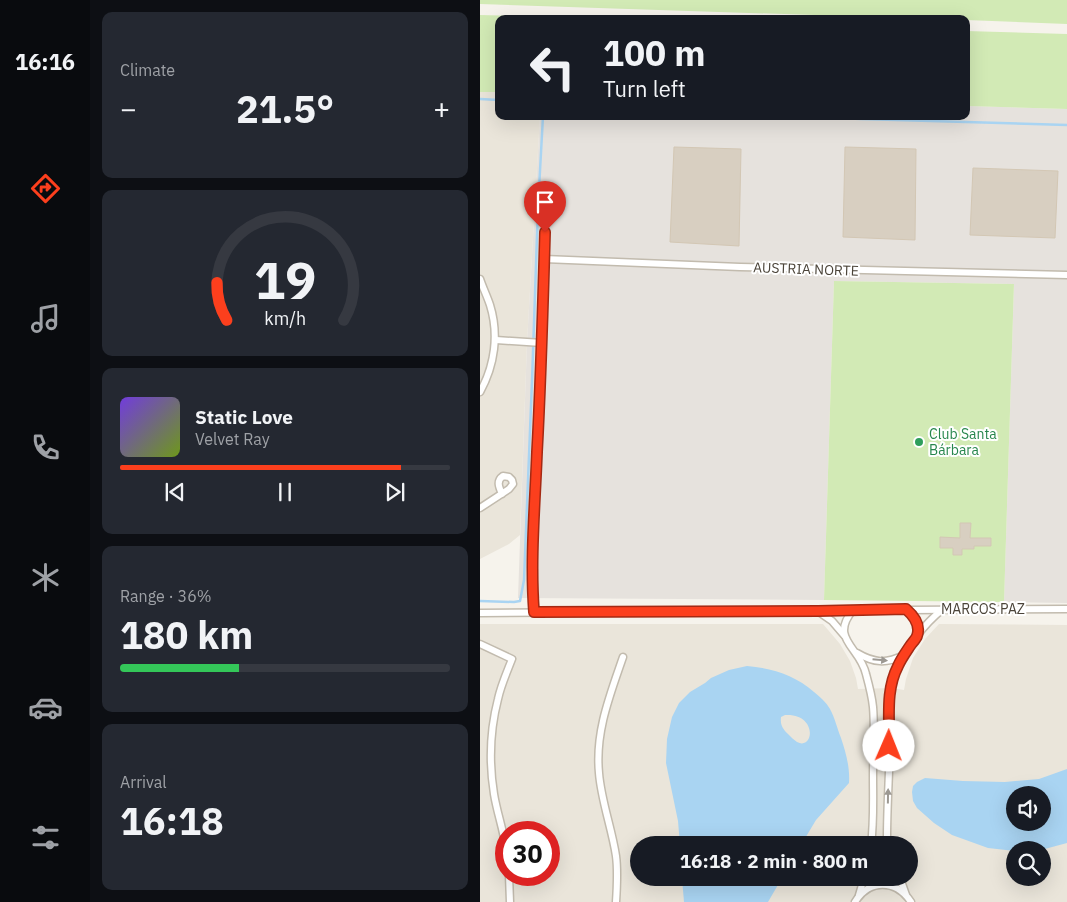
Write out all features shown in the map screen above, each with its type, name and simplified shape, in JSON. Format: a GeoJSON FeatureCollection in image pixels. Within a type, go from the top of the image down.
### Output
{"type":"FeatureCollection","features":[{"type":"Feature","properties":{"kind":"street"},"geometry":{"type":"LineString","coordinates":[[534,612],[532,588],[545,232]]}},
{"type":"Feature","properties":{"kind":"street","name":"AUSTRIA NORTE"},"geometry":{"type":"LineString","coordinates":[[544,259],[770,268],[1067,275]]}},
{"type":"Feature","properties":{"kind":"street"},"geometry":{"type":"LineString","coordinates":[[480,279],[490,304],[496,340],[489,371],[480,392]]}},
{"type":"Feature","properties":{"kind":"street"},"geometry":{"type":"LineString","coordinates":[[496,340],[540,342]]}},
{"type":"Feature","properties":{"kind":"street"},"geometry":{"type":"LineString","coordinates":[[480,508],[502,494]]}},
{"type":"Feature","properties":{"kind":"street"},"geometry":{"type":"LineString","coordinates":[[906,609],[916,620],[918,626],[917,637]]}},
{"type":"Feature","properties":{"kind":"street"},"geometry":{"type":"LineString","coordinates":[[887,836],[890,688],[894,674],[904,655],[927,623],[944,609]]}},
{"type":"Feature","properties":{"kind":"street","name":"MARCOS PAZ"},"geometry":{"type":"LineString","coordinates":[[480,613],[1067,609]]}},
{"type":"Feature","properties":{"kind":"street"},"geometry":{"type":"LineString","coordinates":[[844,635],[845,622],[853,610]]}},
{"type":"Feature","properties":{"kind":"street"},"geometry":{"type":"LineString","coordinates":[[818,611],[832,620],[849,644],[863,657],[877,661],[893,660],[904,655]]}},
{"type":"Feature","properties":{"kind":"street"},"geometry":{"type":"LineString","coordinates":[[480,644],[500,652],[512,660],[498,699],[493,727],[491,776],[500,821]]}},
{"type":"Feature","properties":{"kind":"street"},"geometry":{"type":"LineString","coordinates":[[480,654],[487,648]]}},
{"type":"Feature","properties":{"kind":"street"},"geometry":{"type":"LineString","coordinates":[[856,652],[866,671],[873,706],[872,836]]}},
{"type":"Feature","properties":{"kind":"street"},"geometry":{"type":"LineString","coordinates":[[616,902],[616,855],[601,786],[598,756],[605,711],[622,657]]}},
{"type":"Feature","properties":{"kind":"street"},"geometry":{"type":"LineString","coordinates":[[859,895],[874,885],[883,884],[900,890],[909,899]]}},
{"type":"Feature","properties":{"kind":"street"},"geometry":{"type":"LineString","coordinates":[[509,886],[510,902]]}},
{"type":"Feature","properties":{"kind":"street"},"geometry":{"type":"LineString","coordinates":[[855,902],[862,886]]}},
{"type":"Feature","properties":{"kind":"street"},"geometry":{"type":"LineString","coordinates":[[903,886],[909,899]]}},
{"type":"Feature","properties":{"kind":"shaded area"},"geometry":{"type":"Polygon","coordinates":[[[480,92],[495,92],[495,120],[540,120],[527,342],[520,535],[509,544],[480,559],[480,92]]]}},
{"type":"Feature","properties":{"kind":"shaded area"},"geometry":{"type":"Polygon","coordinates":[[[970,106],[1067,109],[1067,603],[1004,602],[1014,284],[834,281],[824,600],[518,598],[527,342],[540,120],[970,120],[970,106]]]}},
{"type":"Feature","properties":{"kind":"shaded area"},"geometry":{"type":"Polygon","coordinates":[[[480,624],[823,624],[840,644],[850,661],[858,689],[891,688],[904,690],[913,658],[925,639],[939,624],[1067,625],[1067,902],[480,902],[480,624]]]}},
{"type":"Feature","properties":{"kind":"green space"},"geometry":{"type":"Polygon","coordinates":[[[480,0],[1067,0],[1067,24],[970,20],[970,15],[813,15],[480,4],[480,0]]]}},
{"type":"Feature","properties":{"kind":"green space"},"geometry":{"type":"Polygon","coordinates":[[[480,15],[495,15],[495,92],[480,92],[480,15]]]}},
{"type":"Feature","properties":{"kind":"green space"},"geometry":{"type":"Polygon","coordinates":[[[970,31],[1067,34],[1067,109],[970,106],[970,31]]]}},
{"type":"Feature","properties":{"kind":"green space","name":"Club Santa Bárbara"},"geometry":{"type":"Polygon","coordinates":[[[834,281],[1014,284],[1004,602],[824,600],[834,281]]]}},
{"type":"Feature","properties":{"kind":"water"},"geometry":{"type":"Polygon","coordinates":[[[747,666],[783,673],[807,686],[828,706],[846,755],[849,783],[816,820],[806,836],[679,836],[666,763],[667,739],[672,717],[679,703],[690,692],[711,678],[729,670],[747,666]],[[785,715],[781,717],[781,725],[785,730],[797,742],[803,743],[807,741],[810,731],[808,725],[796,716],[785,715]]]}},
{"type":"Feature","properties":{"kind":"water"},"geometry":{"type":"Polygon","coordinates":[[[1067,769],[1067,843],[1051,847],[1051,841],[1006,841],[1006,850],[988,848],[952,835],[934,823],[917,808],[913,801],[913,786],[925,778],[1005,782],[1039,779],[1067,769]]]}},
{"type":"Feature","properties":{"kind":"water"},"geometry":{"type":"Polygon","coordinates":[[[683,886],[777,886],[768,902],[684,902],[683,886]]]}},
{"type":"Feature","properties":{"kind":"building"},"geometry":{"type":"Polygon","coordinates":[[[674,147],[741,149],[739,246],[670,242],[674,147]]]}},
{"type":"Feature","properties":{"kind":"building"},"geometry":{"type":"Polygon","coordinates":[[[845,147],[916,149],[915,240],[843,237],[845,147]]]}},
{"type":"Feature","properties":{"kind":"building"},"geometry":{"type":"Polygon","coordinates":[[[973,168],[1058,171],[1055,238],[970,235],[973,168]]]}},
{"type":"Feature","properties":{"kind":"building"},"geometry":{"type":"Polygon","coordinates":[[[960,523],[971,523],[970,538],[991,538],[991,546],[974,546],[974,549],[962,549],[962,555],[953,555],[953,548],[940,548],[940,537],[960,538],[960,523]]]}},
{"type":"Feature","properties":{"kind":"waterway"},"geometry":{"type":"LineString","coordinates":[[480,99],[495,100]]}},
{"type":"Feature","properties":{"kind":"waterway"},"geometry":{"type":"LineString","coordinates":[[480,601],[520,601],[524,580],[543,120]]}},
{"type":"Feature","properties":{"kind":"waterway"},"geometry":{"type":"LineString","coordinates":[[895,120],[1067,125]]}},
{"type":"Feature","properties":{"kind":"place","name":"Club Santa Bárbara"},"geometry":{"type":"Point","coordinates":[919,442]}},
{"type":"Feature","properties":{"kind":"route"},"geometry":{"type":"LineString","coordinates":[[545,232],[542,356],[532,588],[534,612],[906,609],[916,620],[918,626],[917,637],[898,665],[890,688],[889,746]]}}]}
